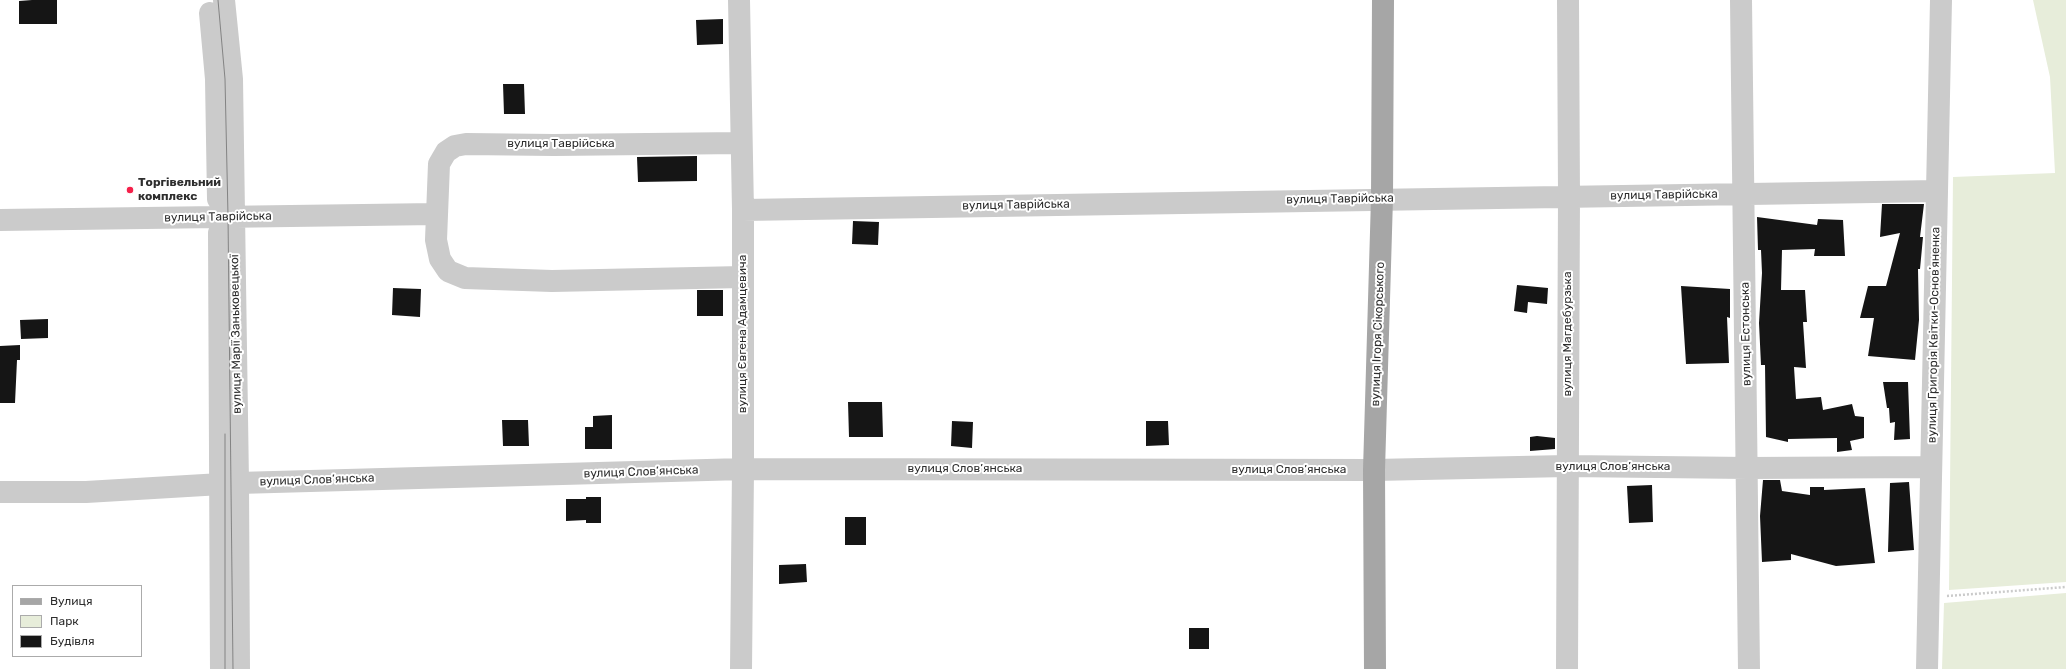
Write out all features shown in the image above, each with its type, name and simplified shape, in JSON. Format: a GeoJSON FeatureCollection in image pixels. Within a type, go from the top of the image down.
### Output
{"type":"FeatureCollection","features":[{"type":"Feature","properties":{"kind":"main road","name":"вулиця Ігоря Сікорського"},"geometry":{"type":"LineString","coordinates":[[1375,669],[1374,470],[1382,198],[1384,0]]}},
{"type":"Feature","properties":{"kind":"street","name":"вулиця Марії Заньковецької"},"geometry":{"type":"LineString","coordinates":[[209,0],[226,217],[230,483],[239,669]]}},
{"type":"Feature","properties":{"kind":"street","name":"вулиця Марії Заньковецької"},"geometry":{"type":"LineString","coordinates":[[224,0],[232,79],[226,217]]}},
{"type":"Feature","properties":{"kind":"street","name":"вулиця Євгена Адамцевича"},"geometry":{"type":"LineString","coordinates":[[739,0],[743,210],[744,469],[741,669]]}},
{"type":"Feature","properties":{"kind":"street","name":"вулиця Магдебурзька"},"geometry":{"type":"LineString","coordinates":[[1567,669],[1569,196],[1568,0]]}},
{"type":"Feature","properties":{"kind":"street","name":"вулиця Естонська"},"geometry":{"type":"LineString","coordinates":[[1742,0],[1749,669]]}},
{"type":"Feature","properties":{"kind":"street","name":"вулиця Григорія Квітки-Основʼяненка"},"geometry":{"type":"LineString","coordinates":[[1927,669],[1940,0]]}},
{"type":"Feature","properties":{"kind":"street","name":"вулиця Таврійська"},"geometry":{"type":"LineString","coordinates":[[741,143],[554,145],[466,144],[455,146],[446,152],[439,164],[436,240],[440,259],[448,271],[465,278],[552,281],[743,277]]}},
{"type":"Feature","properties":{"kind":"street","name":"вулиця Таврійська"},"geometry":{"type":"LineString","coordinates":[[743,210],[1382,198],[1937,191]]}},
{"type":"Feature","properties":{"kind":"street","name":"вулиця Таврійська"},"geometry":{"type":"LineString","coordinates":[[0,220],[436,214]]}},
{"type":"Feature","properties":{"kind":"street","name":"вулиця Слов’янська"},"geometry":{"type":"LineString","coordinates":[[0,492],[86,492],[230,483],[744,469],[1374,470],[1567,466],[1748,468],[1931,467]]}},
{"type":"Feature","properties":{"kind":"street","name":"вулиця Марії Заньковецької"},"geometry":{"type":"LineString","coordinates":[[220,669],[230,483]]}},
{"type":"Feature","properties":{"kind":"path"},"geometry":{"type":"LineString","coordinates":[[1928,597],[1991,591],[2066,587]]}},
{"type":"Feature","properties":{"kind":"green space"},"geometry":{"type":"Polygon","coordinates":[[[2033,0],[2066,0],[2066,582],[1949,590],[1953,177],[2055,173],[2050,77],[2033,0]]]}},
{"type":"Feature","properties":{"kind":"green space"},"geometry":{"type":"Polygon","coordinates":[[[2066,593],[2066,669],[1942,669],[1944,603],[2066,593]]]}},
{"type":"Feature","properties":{"kind":"building"},"geometry":{"type":"Polygon","coordinates":[[[57,0],[57,24],[19,24],[19,1],[57,0]]]}},
{"type":"Feature","properties":{"kind":"building"},"geometry":{"type":"Polygon","coordinates":[[[723,19],[723,44],[697,45],[696,20],[723,19]]]}},
{"type":"Feature","properties":{"kind":"building"},"geometry":{"type":"Polygon","coordinates":[[[503,84],[524,84],[525,114],[504,114],[503,84]]]}},
{"type":"Feature","properties":{"kind":"building"},"geometry":{"type":"Polygon","coordinates":[[[697,156],[697,181],[638,182],[637,157],[697,156]]]}},
{"type":"Feature","properties":{"kind":"building"},"geometry":{"type":"Polygon","coordinates":[[[1882,204],[1924,204],[1920,237],[1923,237],[1920,269],[1918,269],[1919,320],[1915,360],[1868,356],[1874,318],[1860,318],[1868,286],[1886,286],[1900,233],[1880,237],[1882,204]]]}},
{"type":"Feature","properties":{"kind":"building"},"geometry":{"type":"Polygon","coordinates":[[[1757,217],[1817,225],[1818,219],[1843,220],[1845,256],[1814,256],[1815,249],[1782,250],[1781,290],[1805,290],[1807,322],[1803,322],[1806,368],[1794,367],[1796,399],[1821,397],[1823,410],[1852,404],[1855,416],[1864,417],[1864,438],[1850,441],[1852,450],[1837,452],[1837,438],[1788,439],[1788,442],[1766,437],[1765,365],[1761,365],[1759,323],[1762,273],[1761,250],[1758,250],[1757,217]]]}},
{"type":"Feature","properties":{"kind":"building"},"geometry":{"type":"Polygon","coordinates":[[[853,221],[879,222],[878,245],[852,244],[853,221]]]}},
{"type":"Feature","properties":{"kind":"building"},"geometry":{"type":"Polygon","coordinates":[[[1517,285],[1548,288],[1547,304],[1528,302],[1527,313],[1514,311],[1517,285]]]}},
{"type":"Feature","properties":{"kind":"building"},"geometry":{"type":"Polygon","coordinates":[[[1681,286],[1730,289],[1730,318],[1727,317],[1729,363],[1686,364],[1681,286]]]}},
{"type":"Feature","properties":{"kind":"building"},"geometry":{"type":"Polygon","coordinates":[[[393,288],[421,289],[420,317],[392,315],[393,288]]]}},
{"type":"Feature","properties":{"kind":"building"},"geometry":{"type":"Polygon","coordinates":[[[697,290],[723,290],[723,316],[697,316],[697,290]]]}},
{"type":"Feature","properties":{"kind":"building"},"geometry":{"type":"Polygon","coordinates":[[[48,319],[48,338],[21,339],[20,320],[48,319]]]}},
{"type":"Feature","properties":{"kind":"building"},"geometry":{"type":"Polygon","coordinates":[[[20,345],[20,360],[17,360],[15,403],[0,403],[0,346],[20,345]]]}},
{"type":"Feature","properties":{"kind":"building"},"geometry":{"type":"Polygon","coordinates":[[[1883,382],[1908,382],[1910,439],[1894,440],[1895,422],[1890,423],[1889,408],[1887,408],[1883,382]]]}},
{"type":"Feature","properties":{"kind":"building"},"geometry":{"type":"Polygon","coordinates":[[[848,402],[882,402],[883,437],[849,437],[848,402]]]}},
{"type":"Feature","properties":{"kind":"building"},"geometry":{"type":"Polygon","coordinates":[[[612,415],[612,449],[585,449],[585,427],[593,427],[593,416],[612,415]]]}},
{"type":"Feature","properties":{"kind":"building"},"geometry":{"type":"Polygon","coordinates":[[[502,420],[528,420],[529,446],[503,446],[502,420]]]}},
{"type":"Feature","properties":{"kind":"building"},"geometry":{"type":"Polygon","coordinates":[[[952,421],[973,422],[972,448],[951,446],[952,421]]]}},
{"type":"Feature","properties":{"kind":"building"},"geometry":{"type":"Polygon","coordinates":[[[1146,421],[1168,421],[1169,445],[1146,446],[1146,421]]]}},
{"type":"Feature","properties":{"kind":"building"},"geometry":{"type":"Polygon","coordinates":[[[1537,436],[1555,438],[1555,449],[1530,451],[1530,437],[1537,436]]]}},
{"type":"Feature","properties":{"kind":"building"},"geometry":{"type":"Polygon","coordinates":[[[1763,480],[1780,480],[1782,491],[1810,495],[1810,487],[1824,487],[1824,490],[1865,488],[1875,563],[1836,566],[1791,554],[1791,560],[1762,562],[1760,516],[1763,480]]]}},
{"type":"Feature","properties":{"kind":"building"},"geometry":{"type":"Polygon","coordinates":[[[1909,482],[1914,550],[1888,552],[1890,483],[1909,482]]]}},
{"type":"Feature","properties":{"kind":"building"},"geometry":{"type":"Polygon","coordinates":[[[1652,485],[1653,522],[1629,523],[1627,486],[1652,485]]]}},
{"type":"Feature","properties":{"kind":"building"},"geometry":{"type":"Polygon","coordinates":[[[586,497],[601,497],[601,523],[586,523],[586,520],[566,521],[566,499],[586,499],[586,497]]]}},
{"type":"Feature","properties":{"kind":"building"},"geometry":{"type":"Polygon","coordinates":[[[845,517],[866,517],[866,545],[845,545],[845,517]]]}},
{"type":"Feature","properties":{"kind":"building"},"geometry":{"type":"Polygon","coordinates":[[[806,564],[807,582],[779,584],[779,565],[806,564]]]}},
{"type":"Feature","properties":{"kind":"building"},"geometry":{"type":"Polygon","coordinates":[[[1189,628],[1209,628],[1209,649],[1189,649],[1189,628]]]}},
{"type":"Feature","properties":{"kind":"tram line"},"geometry":{"type":"LineString","coordinates":[[218,0],[225,79],[233,669]]}},
{"type":"Feature","properties":{"kind":"tram line"},"geometry":{"type":"LineString","coordinates":[[225,434],[225,669]]}},
{"type":"Feature","properties":{"kind":"place","name":"Торгівельний комплекс"},"geometry":{"type":"Point","coordinates":[130,190]}}]}
